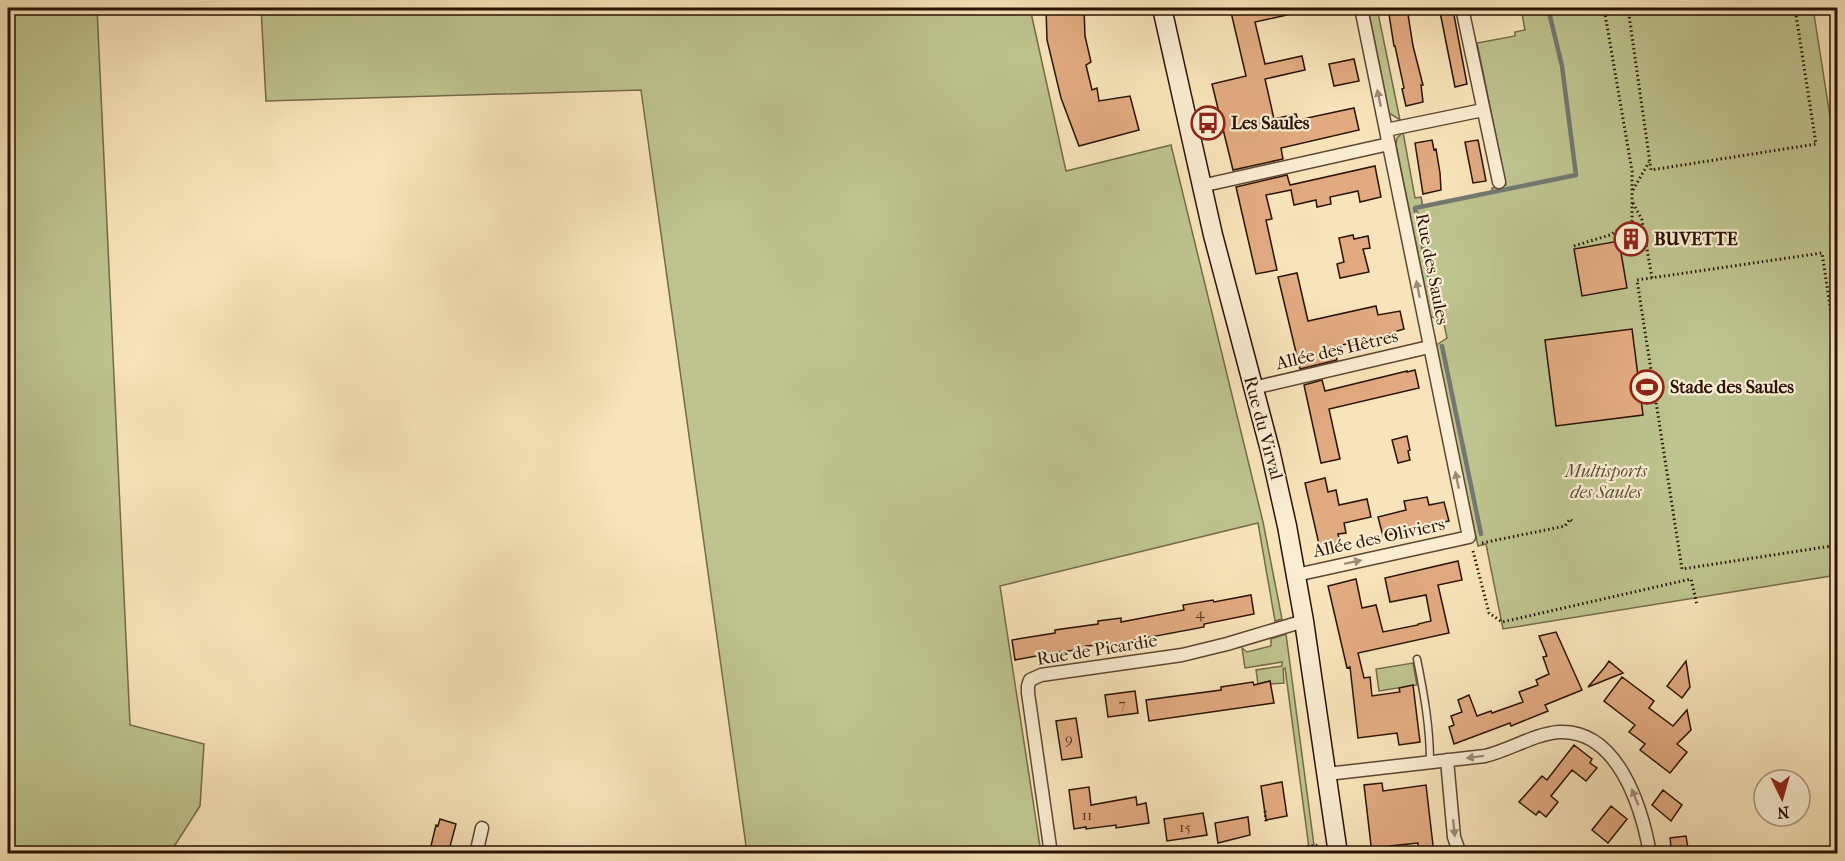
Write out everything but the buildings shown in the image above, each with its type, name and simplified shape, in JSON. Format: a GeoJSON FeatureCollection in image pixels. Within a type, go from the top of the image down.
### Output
{"type":"FeatureCollection","features":[{"type":"Feature","properties":{"kind":"street","name":"Rue du Virval"},"geometry":{"type":"LineString","coordinates":[[1162,8],[1225,287],[1278,483],[1304,621],[1337,848]]}},
{"type":"Feature","properties":{"kind":"street","name":"Rue des Saules"},"geometry":{"type":"LineString","coordinates":[[1361,8],[1470,541]]}},
{"type":"Feature","properties":{"kind":"street"},"geometry":{"type":"LineString","coordinates":[[1462,8],[1498,182]]}},
{"type":"Feature","properties":{"kind":"street"},"geometry":{"type":"LineString","coordinates":[[1386,130],[1483,110]]}},
{"type":"Feature","properties":{"kind":"street"},"geometry":{"type":"LineString","coordinates":[[1201,186],[1389,144]]}},
{"type":"Feature","properties":{"kind":"street","name":"Allée des Hêtres"},"geometry":{"type":"LineString","coordinates":[[1253,388],[1429,347]]}},
{"type":"Feature","properties":{"kind":"street","name":"Allée des Oliviers"},"geometry":{"type":"LineString","coordinates":[[1296,575],[1470,541]]}},
{"type":"Feature","properties":{"kind":"street","name":"Rue de Picardie"},"geometry":{"type":"LineString","coordinates":[[1051,854],[1028,693],[1030,680],[1041,675],[1164,658],[1203,650],[1304,621]]}},
{"type":"Feature","properties":{"kind":"street"},"geometry":{"type":"LineString","coordinates":[[1327,774],[1498,753],[1548,734],[1571,732],[1599,746],[1610,756],[1626,778],[1642,819],[1650,854]]}},
{"type":"Feature","properties":{"kind":"street"},"geometry":{"type":"LineString","coordinates":[[1447,760],[1454,837],[1460,854]]}},
{"type":"Feature","properties":{"kind":"street"},"geometry":{"type":"LineString","coordinates":[[476,854],[482,828]]}},
{"type":"Feature","properties":{"kind":"lane"},"geometry":{"type":"LineString","coordinates":[[1417,659],[1427,708],[1430,762]]}},
{"type":"Feature","properties":{"kind":"lane"},"geometry":{"type":"LineString","coordinates":[[197,854],[199,850],[219,854]]}},
{"type":"Feature","properties":{"kind":"path"},"geometry":{"type":"LineString","coordinates":[[1574,246],[1610,235],[1632,221],[1632,171],[1604,8]]}},
{"type":"Feature","properties":{"kind":"path"},"geometry":{"type":"LineString","coordinates":[[1628,8],[1651,170],[1816,144],[1795,8]]}},
{"type":"Feature","properties":{"kind":"path"},"geometry":{"type":"LineString","coordinates":[[1632,192],[1650,160]]}},
{"type":"Feature","properties":{"kind":"path"},"geometry":{"type":"LineString","coordinates":[[1632,202],[1642,220],[1652,278]]}},
{"type":"Feature","properties":{"kind":"path"},"geometry":{"type":"LineString","coordinates":[[1838,359],[1822,253],[1637,280],[1682,570],[1838,545]]}},
{"type":"Feature","properties":{"kind":"path"},"geometry":{"type":"LineString","coordinates":[[1574,523],[1570,519],[1565,526],[1470,541],[1489,613],[1502,622],[1691,579],[1697,605]]}},
{"type":"Feature","properties":{"kind":"path"},"geometry":{"type":"LineString","coordinates":[[1264,811],[1266,822]]}},
{"type":"Feature","properties":{"kind":"path"},"geometry":{"type":"LineString","coordinates":[[1249,854],[1337,848]]}},
{"type":"Feature","properties":{"kind":"green space"},"geometry":{"type":"Polygon","coordinates":[[[8,8],[97,8],[130,725],[204,744],[200,806],[170,853],[8,853],[8,8]]]}},
{"type":"Feature","properties":{"kind":"green space"},"geometry":{"type":"Polygon","coordinates":[[[261,8],[1030,8],[1066,171],[1171,145],[1263,522],[1282,619],[1275,621],[1258,523],[1000,586],[1041,853],[747,853],[641,90],[266,101],[261,8]]]}},
{"type":"Feature","properties":{"kind":"green space"},"geometry":{"type":"Polygon","coordinates":[[[1368,8],[1377,8],[1400,120],[1389,113],[1368,8]]]}},
{"type":"Feature","properties":{"kind":"green space","name":"Stade des Saules"},"geometry":{"type":"Polygon","coordinates":[[[1521,8],[1813,8],[1837,161],[1837,575],[1503,629],[1486,544],[1478,546],[1435,346],[1447,338],[1443,319],[1431,317],[1396,145],[1397,138],[1403,132],[1415,198],[1421,197],[1423,207],[1492,193],[1492,188],[1506,185],[1477,43],[1515,36],[1515,32],[1525,30],[1521,8]]]}},
{"type":"Feature","properties":{"kind":"green space"},"geometry":{"type":"Polygon","coordinates":[[[1286,634],[1315,853],[1281,853],[1309,848],[1285,668],[1283,669],[1284,683],[1271,684],[1270,681],[1258,684],[1256,670],[1282,666],[1282,662],[1245,668],[1242,648],[1247,652],[1271,646],[1271,639],[1286,634]]]}},
{"type":"Feature","properties":{"kind":"green space"},"geometry":{"type":"Polygon","coordinates":[[[1413,663],[1417,685],[1379,691],[1376,669],[1413,663]]]}},
{"type":"Feature","properties":{"kind":"waterway"},"geometry":{"type":"LineString","coordinates":[[1437,314],[1415,208],[1576,175],[1562,66],[1548,8]]}},
{"type":"Feature","properties":{"kind":"waterway"},"geometry":{"type":"LineString","coordinates":[[1442,346],[1481,534]]}},
{"type":"Feature","properties":{"kind":"place","name":"Les Saules"},"geometry":{"type":"Point","coordinates":[1208,123]}},
{"type":"Feature","properties":{"kind":"place","name":"BUVETTE"},"geometry":{"type":"Point","coordinates":[1631,239]}},
{"type":"Feature","properties":{"kind":"place","name":"Stade des Saules"},"geometry":{"type":"Point","coordinates":[1647,387]}},
{"type":"Feature","properties":{"kind":"park label","name":"Multisports des Saules"},"geometry":{"type":"Point","coordinates":[1606,481]}}]}
